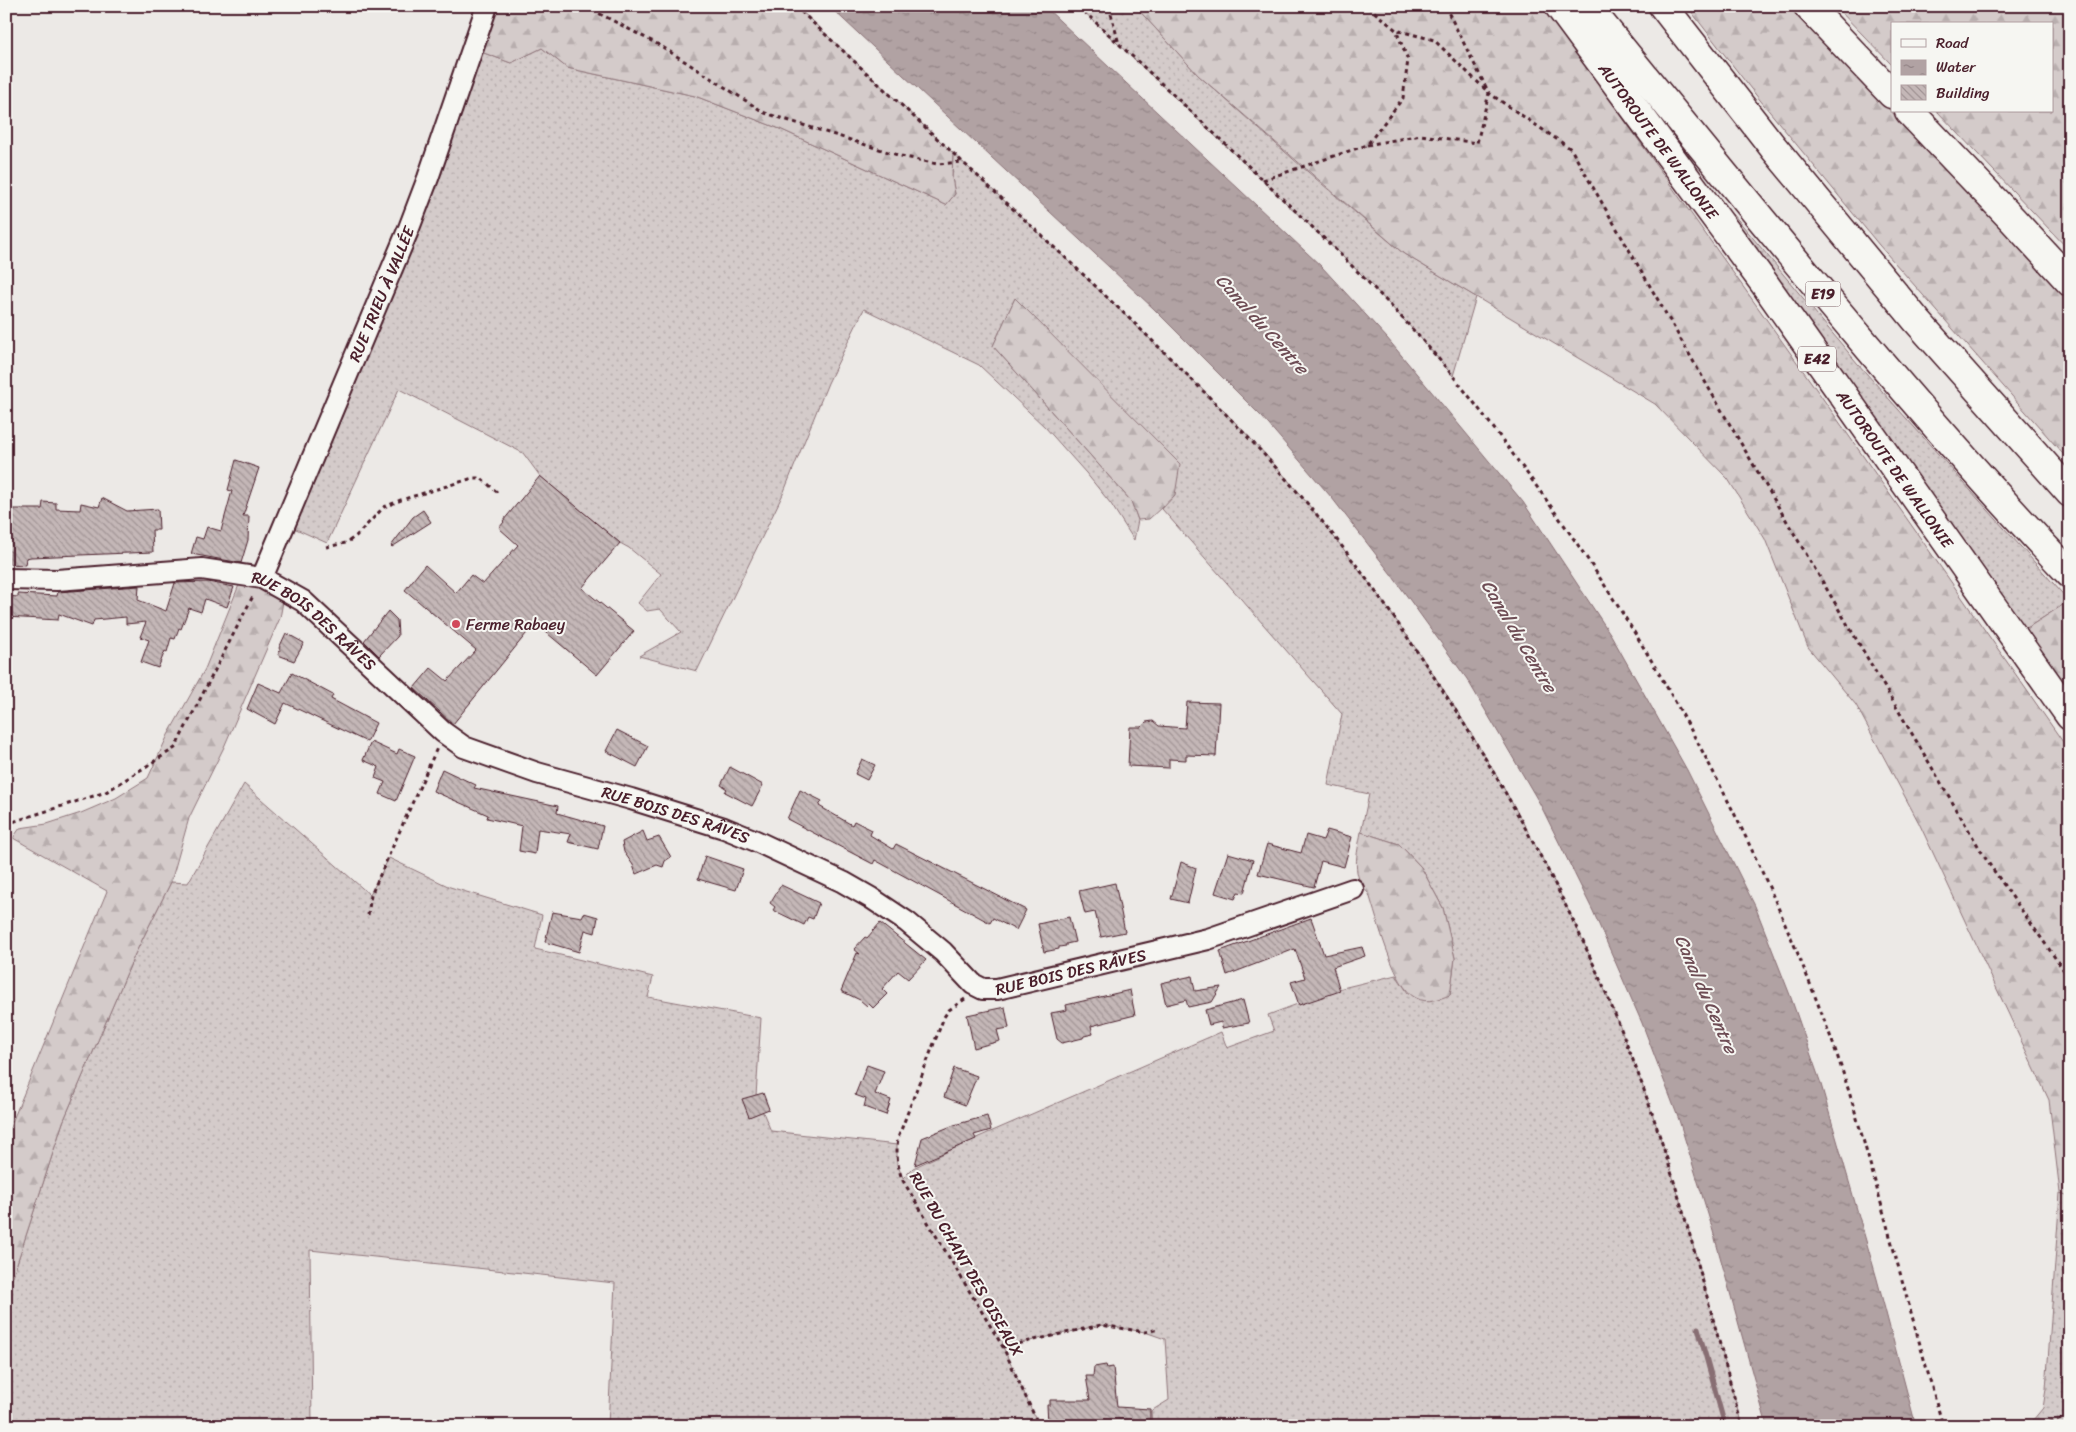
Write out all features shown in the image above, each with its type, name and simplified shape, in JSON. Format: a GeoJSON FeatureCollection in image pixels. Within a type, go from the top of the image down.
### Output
{"type":"FeatureCollection","features":[{"type":"Feature","properties":{"kind":"highway","name":"AUTOROUTE DE WALLONIE"},"geometry":{"type":"LineString","coordinates":[[1559,6],[1764,283],[2070,716]]}},
{"type":"Feature","properties":{"kind":"highway","name":"E19"},"geometry":{"type":"LineString","coordinates":[[1587,6],[1874,356],[2070,574]]}},
{"type":"Feature","properties":{"kind":"highway"},"geometry":{"type":"LineString","coordinates":[[1663,6],[1773,148],[1917,321],[2070,494]]}},
{"type":"Feature","properties":{"kind":"highway"},"geometry":{"type":"LineString","coordinates":[[1808,6],[1891,93]]}},
{"type":"Feature","properties":{"kind":"highway"},"geometry":{"type":"LineString","coordinates":[[1910,112],[2070,282]]}},
{"type":"Feature","properties":{"kind":"street","name":"RUE TRIEU À VALLÉE"},"geometry":{"type":"LineString","coordinates":[[262,578],[409,228],[487,6]]}},
{"type":"Feature","properties":{"kind":"street","name":"RUE BOIS DES RÂVES"},"geometry":{"type":"LineString","coordinates":[[6,579],[57,580],[202,569],[262,578],[303,601],[443,732],[464,747],[536,774],[678,813],[756,840],[871,898],[907,922],[943,952],[973,984],[983,989],[997,990],[1208,939],[1353,889]]}},
{"type":"Feature","properties":{"kind":"path"},"geometry":{"type":"LineString","coordinates":[[585,6],[661,46],[765,113],[901,156],[937,164],[963,162]]}},
{"type":"Feature","properties":{"kind":"path"},"geometry":{"type":"LineString","coordinates":[[795,6],[1192,379],[1296,489],[1388,609],[1469,730],[1516,811],[1562,899],[1622,1034],[1645,1093],[1680,1197],[1742,1426]]}},
{"type":"Feature","properties":{"kind":"path"},"geometry":{"type":"LineString","coordinates":[[1078,6],[1360,273],[1418,335],[1463,388],[1547,500],[1596,570],[1667,686],[1737,818],[1792,938],[1824,1019],[1848,1087],[1943,1426]]}},
{"type":"Feature","properties":{"kind":"path"},"geometry":{"type":"LineString","coordinates":[[1109,6],[1119,44]]}},
{"type":"Feature","properties":{"kind":"path"},"geometry":{"type":"LineString","coordinates":[[1367,6],[1396,30],[1434,40],[1490,92],[1571,149],[1731,427],[1987,861],[2070,979]]}},
{"type":"Feature","properties":{"kind":"path"},"geometry":{"type":"LineString","coordinates":[[1263,180],[1367,145],[1421,135],[1477,143],[1490,92],[1445,6]]}},
{"type":"Feature","properties":{"kind":"path"},"geometry":{"type":"LineString","coordinates":[[1367,145],[1403,98],[1408,60],[1396,30]]}},
{"type":"Feature","properties":{"kind":"path"},"geometry":{"type":"LineString","coordinates":[[326,547],[346,543],[356,536],[384,507],[401,500],[473,478],[481,478],[498,493]]}},
{"type":"Feature","properties":{"kind":"path"},"geometry":{"type":"LineString","coordinates":[[6,824],[106,792],[176,748],[262,578]]}},
{"type":"Feature","properties":{"kind":"path"},"geometry":{"type":"LineString","coordinates":[[368,915],[370,896],[443,732]]}},
{"type":"Feature","properties":{"kind":"path","name":"RUE DU CHANT DES OISEAUX"},"geometry":{"type":"LineString","coordinates":[[983,989],[957,1004],[944,1017],[898,1138],[896,1151],[902,1178],[1003,1347],[1039,1426]]}},
{"type":"Feature","properties":{"kind":"path"},"geometry":{"type":"LineString","coordinates":[[1003,1347],[1101,1325],[1144,1332],[1159,1329]]}},
{"type":"Feature","properties":{"kind":"path"},"geometry":{"type":"LineString","coordinates":[[2034,1426],[2070,1417]]}},
{"type":"Feature","properties":{"kind":"green space"},"geometry":{"type":"Polygon","coordinates":[[[487,6],[796,6],[953,153],[952,178],[955,194],[946,205],[780,129],[695,96],[567,68],[542,48],[511,63],[473,49],[487,6]]]}},
{"type":"Feature","properties":{"kind":"green space"},"geometry":{"type":"Polygon","coordinates":[[[1078,6],[1135,6],[1198,75],[1404,254],[1476,297],[1453,376],[1360,273],[1078,6]]]}},
{"type":"Feature","properties":{"kind":"green space"},"geometry":{"type":"Polygon","coordinates":[[[1135,6],[1543,6],[1821,396],[2070,752],[2070,1196],[2060,1193],[2049,1100],[1919,823],[1856,705],[1808,647],[1765,539],[1728,479],[1655,404],[1404,254],[1198,75],[1135,6]]]}},
{"type":"Feature","properties":{"kind":"green space"},"geometry":{"type":"Polygon","coordinates":[[[1687,6],[1790,6],[2006,231],[2070,303],[2070,462],[1879,245],[1751,89],[1687,6]]]}},
{"type":"Feature","properties":{"kind":"green space"},"geometry":{"type":"Polygon","coordinates":[[[1835,6],[2070,6],[2070,251],[1938,112],[2054,112],[2054,22],[1891,22],[1891,64],[1835,6]]]}},
{"type":"Feature","properties":{"kind":"green space"},"geometry":{"type":"Polygon","coordinates":[[[542,48],[567,68],[695,96],[780,129],[946,205],[955,194],[952,178],[953,153],[1187,375],[1245,432],[1281,472],[1352,560],[1403,629],[1451,701],[1496,775],[1538,850],[1577,928],[1612,1007],[1643,1087],[1671,1171],[1696,1255],[1742,1426],[1152,1426],[1151,1411],[1169,1400],[1165,1339],[1145,1332],[1101,1325],[1003,1347],[1039,1426],[608,1426],[615,1283],[310,1250],[312,1426],[6,1426],[6,1297],[63,1122],[135,954],[171,882],[188,883],[244,784],[370,895],[389,858],[450,887],[542,915],[535,949],[653,977],[648,997],[761,1018],[756,1096],[771,1131],[897,1145],[897,1164],[903,1178],[913,1168],[974,1139],[1221,1032],[1227,1048],[1274,1031],[1268,1015],[1338,989],[1396,975],[1408,993],[1450,995],[1455,958],[1443,908],[1421,867],[1399,844],[1361,832],[1369,794],[1328,785],[1342,714],[1162,509],[1175,495],[1015,298],[993,346],[1131,501],[1138,520],[1134,540],[1111,504],[1086,473],[1045,427],[979,365],[864,309],[828,383],[783,494],[697,671],[639,656],[681,632],[660,609],[647,611],[638,603],[661,574],[620,543],[540,476],[523,453],[399,389],[327,543],[285,524],[473,49],[511,63],[542,48]]]}},
{"type":"Feature","properties":{"kind":"green space"},"geometry":{"type":"Polygon","coordinates":[[[1733,214],[1858,364],[2069,601],[2024,630],[1737,227],[1733,214]]]}},
{"type":"Feature","properties":{"kind":"green space"},"geometry":{"type":"Polygon","coordinates":[[[1015,298],[1180,464],[1175,495],[1149,519],[1138,520],[1131,501],[993,346],[1015,298]]]}},
{"type":"Feature","properties":{"kind":"green space"},"geometry":{"type":"Polygon","coordinates":[[[243,575],[285,591],[280,618],[224,747],[189,818],[171,882],[135,954],[63,1122],[6,1297],[6,1137],[107,891],[13,838],[20,828],[47,824],[81,813],[116,798],[148,778],[168,735],[205,669],[243,575]]]}},
{"type":"Feature","properties":{"kind":"green space"},"geometry":{"type":"Polygon","coordinates":[[[2070,602],[2070,697],[2024,630],[2070,602]]]}},
{"type":"Feature","properties":{"kind":"green space"},"geometry":{"type":"Polygon","coordinates":[[[1361,832],[1399,844],[1421,867],[1443,908],[1455,958],[1450,995],[1433,1000],[1420,1000],[1408,992],[1400,981],[1387,951],[1369,894],[1359,880],[1356,864],[1361,832]]]}},
{"type":"Feature","properties":{"kind":"green space"},"geometry":{"type":"Polygon","coordinates":[[[2060,1193],[2070,1196],[2070,1426],[2028,1426],[2043,1408],[2046,1389],[2060,1193]]]}},
{"type":"Feature","properties":{"kind":"water","name":"Canal du Centre"},"geometry":{"type":"Polygon","coordinates":[[[829,6],[1044,6],[1322,267],[1387,338],[1523,502],[1611,635],[1687,770],[1755,906],[1790,995],[1820,1081],[1877,1279],[1916,1426],[1767,1426],[1711,1224],[1679,1120],[1642,1023],[1593,911],[1540,804],[1467,679],[1391,574],[1332,498],[1262,417],[1153,308],[829,6]]]}},
{"type":"Feature","properties":{"kind":"building"},"geometry":{"type":"Polygon","coordinates":[[[236,460],[259,468],[243,516],[249,516],[248,540],[241,563],[191,554],[196,537],[203,539],[207,527],[221,531],[232,491],[228,490],[236,460]]]}},
{"type":"Feature","properties":{"kind":"building"},"geometry":{"type":"Polygon","coordinates":[[[540,476],[620,543],[582,588],[634,631],[597,675],[535,623],[453,724],[414,688],[431,668],[447,681],[476,650],[405,590],[425,565],[456,593],[471,575],[483,584],[518,545],[499,528],[540,476]]]}},
{"type":"Feature","properties":{"kind":"building"},"geometry":{"type":"Polygon","coordinates":[[[102,498],[127,511],[158,509],[159,530],[152,530],[153,552],[31,557],[26,558],[25,565],[9,564],[10,551],[6,551],[6,509],[42,509],[43,502],[56,503],[56,509],[80,510],[81,503],[99,507],[102,498]]]}},
{"type":"Feature","properties":{"kind":"building"},"geometry":{"type":"Polygon","coordinates":[[[423,510],[431,522],[392,547],[413,517],[423,510]]]}},
{"type":"Feature","properties":{"kind":"building"},"geometry":{"type":"Polygon","coordinates":[[[208,582],[234,587],[227,607],[205,599],[201,612],[189,608],[181,629],[179,628],[175,639],[171,638],[167,652],[165,651],[158,668],[141,662],[149,640],[140,637],[146,622],[126,624],[126,617],[94,620],[92,626],[59,614],[58,620],[6,617],[6,596],[18,597],[18,594],[57,596],[58,592],[139,586],[138,600],[166,611],[175,583],[208,582]]]}},
{"type":"Feature","properties":{"kind":"building"},"geometry":{"type":"Polygon","coordinates":[[[388,611],[397,620],[398,636],[379,656],[364,641],[388,611]]]}},
{"type":"Feature","properties":{"kind":"building"},"geometry":{"type":"Polygon","coordinates":[[[286,633],[304,643],[294,661],[278,655],[286,633]]]}},
{"type":"Feature","properties":{"kind":"building"},"geometry":{"type":"Polygon","coordinates":[[[292,673],[333,695],[331,699],[376,723],[367,742],[285,703],[275,724],[247,709],[258,683],[281,693],[292,673]]]}},
{"type":"Feature","properties":{"kind":"building"},"geometry":{"type":"Polygon","coordinates":[[[1187,702],[1219,703],[1216,756],[1186,755],[1186,760],[1169,759],[1169,768],[1128,766],[1130,727],[1141,727],[1146,722],[1153,721],[1159,726],[1185,728],[1187,702]]]}},
{"type":"Feature","properties":{"kind":"building"},"geometry":{"type":"Polygon","coordinates":[[[617,730],[648,746],[637,767],[606,751],[617,730]]]}},
{"type":"Feature","properties":{"kind":"building"},"geometry":{"type":"Polygon","coordinates":[[[371,742],[397,754],[399,749],[415,756],[396,801],[380,794],[385,782],[375,778],[379,767],[363,760],[371,742]]]}},
{"type":"Feature","properties":{"kind":"building"},"geometry":{"type":"Polygon","coordinates":[[[862,759],[875,765],[867,780],[855,774],[862,759]]]}},
{"type":"Feature","properties":{"kind":"building"},"geometry":{"type":"Polygon","coordinates":[[[730,767],[763,785],[752,806],[725,792],[727,789],[721,785],[730,767]]]}},
{"type":"Feature","properties":{"kind":"building"},"geometry":{"type":"Polygon","coordinates":[[[442,769],[476,785],[474,788],[558,806],[557,813],[603,826],[598,849],[568,842],[571,834],[538,829],[535,854],[519,851],[522,826],[487,818],[488,815],[433,791],[442,769]]]}},
{"type":"Feature","properties":{"kind":"building"},"geometry":{"type":"Polygon","coordinates":[[[800,790],[822,801],[819,806],[852,825],[854,821],[872,830],[870,835],[893,849],[896,844],[1026,910],[1016,930],[993,918],[990,923],[875,860],[873,864],[787,819],[800,790]]]}},
{"type":"Feature","properties":{"kind":"building"},"geometry":{"type":"Polygon","coordinates":[[[1327,830],[1352,837],[1344,867],[1321,861],[1314,887],[1258,874],[1267,844],[1301,853],[1306,835],[1323,840],[1327,830]]]}},
{"type":"Feature","properties":{"kind":"building"},"geometry":{"type":"Polygon","coordinates":[[[643,831],[647,841],[659,837],[671,857],[665,861],[663,867],[657,865],[636,874],[633,865],[624,852],[622,842],[643,831]]]}},
{"type":"Feature","properties":{"kind":"building"},"geometry":{"type":"Polygon","coordinates":[[[1228,853],[1253,860],[1244,893],[1238,892],[1235,899],[1215,893],[1228,853]]]}},
{"type":"Feature","properties":{"kind":"building"},"geometry":{"type":"Polygon","coordinates":[[[705,856],[743,869],[736,890],[698,879],[705,856]]]}},
{"type":"Feature","properties":{"kind":"building"},"geometry":{"type":"Polygon","coordinates":[[[1181,862],[1196,868],[1188,903],[1171,899],[1181,862]]]}},
{"type":"Feature","properties":{"kind":"building"},"geometry":{"type":"Polygon","coordinates":[[[1115,883],[1125,932],[1101,937],[1095,912],[1085,914],[1079,891],[1115,883]]]}},
{"type":"Feature","properties":{"kind":"building"},"geometry":{"type":"Polygon","coordinates":[[[781,885],[819,903],[813,919],[808,917],[804,925],[773,910],[775,907],[770,903],[781,885]]]}},
{"type":"Feature","properties":{"kind":"building"},"geometry":{"type":"Polygon","coordinates":[[[552,912],[582,917],[584,913],[598,917],[595,933],[585,930],[579,952],[545,942],[552,912]]]}},
{"type":"Feature","properties":{"kind":"building"},"geometry":{"type":"Polygon","coordinates":[[[1069,917],[1075,942],[1059,947],[1059,949],[1044,952],[1038,924],[1069,917]]]}},
{"type":"Feature","properties":{"kind":"building"},"geometry":{"type":"Polygon","coordinates":[[[1311,918],[1324,955],[1362,947],[1365,956],[1333,967],[1340,991],[1299,1005],[1291,982],[1305,978],[1295,949],[1227,975],[1220,951],[1311,918]]]}},
{"type":"Feature","properties":{"kind":"building"},"geometry":{"type":"Polygon","coordinates":[[[880,923],[926,960],[908,979],[898,971],[882,989],[887,994],[873,1008],[869,1004],[867,1006],[860,1000],[841,991],[857,953],[860,954],[854,949],[880,923]]]}},
{"type":"Feature","properties":{"kind":"building"},"geometry":{"type":"Polygon","coordinates":[[[1192,976],[1195,991],[1221,987],[1212,1002],[1188,1007],[1186,1000],[1166,1005],[1161,983],[1192,976]]]}},
{"type":"Feature","properties":{"kind":"building"},"geometry":{"type":"Polygon","coordinates":[[[1130,990],[1135,1015],[1091,1026],[1093,1034],[1083,1038],[1062,1043],[1057,1039],[1051,1013],[1067,1010],[1066,1005],[1130,990]]]}},
{"type":"Feature","properties":{"kind":"building"},"geometry":{"type":"Polygon","coordinates":[[[1243,1000],[1249,1023],[1222,1028],[1221,1022],[1209,1025],[1205,1010],[1243,1000]]]}},
{"type":"Feature","properties":{"kind":"building"},"geometry":{"type":"Polygon","coordinates":[[[1005,1007],[1009,1028],[997,1030],[1000,1041],[974,1048],[967,1015],[1005,1007]]]}},
{"type":"Feature","properties":{"kind":"building"},"geometry":{"type":"Polygon","coordinates":[[[867,1065],[884,1071],[875,1094],[891,1100],[886,1115],[864,1107],[866,1099],[855,1095],[867,1065]]]}},
{"type":"Feature","properties":{"kind":"building"},"geometry":{"type":"Polygon","coordinates":[[[954,1068],[977,1076],[965,1105],[944,1097],[954,1068]]]}},
{"type":"Feature","properties":{"kind":"building"},"geometry":{"type":"Polygon","coordinates":[[[763,1093],[769,1109],[749,1117],[742,1099],[763,1093]]]}},
{"type":"Feature","properties":{"kind":"building"},"geometry":{"type":"Polygon","coordinates":[[[987,1116],[991,1130],[974,1135],[976,1139],[915,1165],[922,1138],[954,1125],[987,1116]]]}},
{"type":"Feature","properties":{"kind":"building"},"geometry":{"type":"Polygon","coordinates":[[[1106,1365],[1107,1368],[1113,1367],[1117,1407],[1150,1409],[1150,1426],[1057,1426],[1057,1424],[1048,1424],[1047,1405],[1050,1405],[1050,1400],[1090,1400],[1086,1376],[1093,1376],[1094,1367],[1106,1365]]]}},
{"type":"Feature","properties":{"kind":"waterway"},"geometry":{"type":"LineString","coordinates":[[1698,1328],[1725,1426]]}},
{"type":"Feature","properties":{"kind":"place","name":"Ferme Rabaey"},"geometry":{"type":"Point","coordinates":[456,624]}}]}
